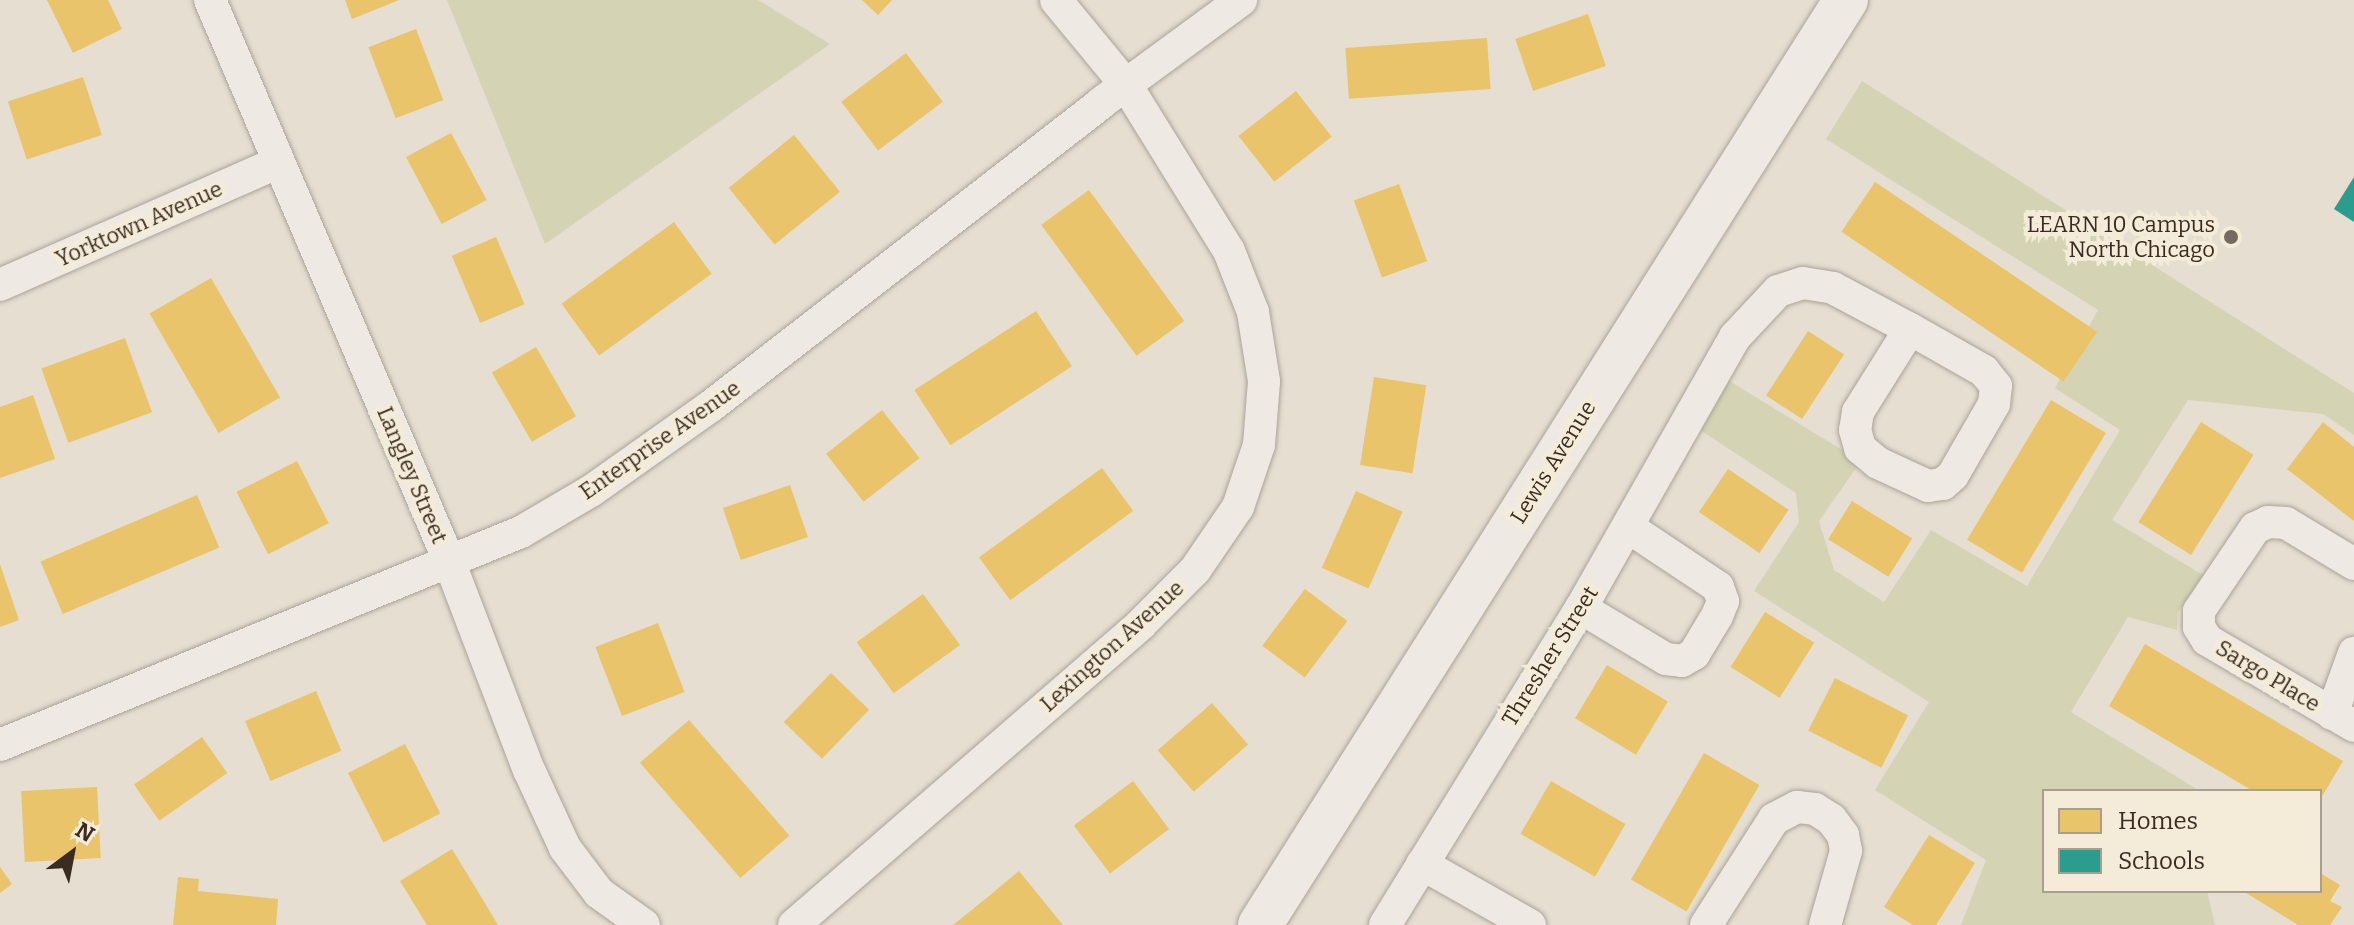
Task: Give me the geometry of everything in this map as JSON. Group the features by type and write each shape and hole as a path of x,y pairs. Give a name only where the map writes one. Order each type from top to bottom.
{"main road":[{"name":"Lewis Avenue","path":"1260,925 1846,0"}],"street":[{"name":"Langley Street","path":"210,0 449,561 529,770 565,848 599,893 644,925"},
{"name":"Lexington Avenue","path":"794,925 1141,624 1195,570 1238,507 1259,445 1264,381 1253,312 1229,251 1126,85 1056,0"},
{"name":"Enterprise Avenue","path":"0,745 521,532 591,491 711,406 1126,85 1241,0"},
{"name":"Yorktown Avenue","path":"0,285 277,163"},
{"name":"Thresher Street","path":"1385,925 1581,608 1735,337 1754,313 1778,291 1803,283 1833,288 1910,329"},
{"path":"1910,329 1984,371 1996,386 1994,404 1953,475 1943,484 1928,486 1878,463 1860,448 1855,430 1858,412 1910,329"},
{"name":"Sargo Place","path":"2354,564 2286,523 2268,522 2255,528 2199,611 2199,627 2207,640 2343,720 2354,653"},
{"path":"1581,608 1666,659 1682,661 1694,654 1717,616 1723,601 1718,587 1628,527"},
{"path":"1706,925 1774,819 1797,807 1815,809 1831,819 1843,835 1846,851 1825,925"},
{"path":"1422,864 1530,925"}],"green space":[{"path":"447,0 758,0 830,44 545,244"},
{"path":"1862,81 2354,393 2354,435 2323,414 2188,400 2112,520 2203,575 2178,612 2177,630 2128,617 2071,712 2197,789 2042,789 2042,893 2207,893 2215,925 1961,925 1986,860 1875,790 1929,702 1754,591 1799,522 1796,493 1697,428 1726,379 1844,451 1856,468 1819,521 1834,570 1884,602 1931,530 2027,586 2120,430 2055,388 2098,310 1826,139"}],"building: Homes":[{"path":"47,0 108,0 122,29 73,53"},
{"path":"345,0 399,0 352,19"},
{"path":"862,0 892,0 878,15"},
{"path":"1588,14 1606,66 1533,91 1515,39"},
{"path":"416,29 443,100 396,118 368,47"},
{"path":"1487,38 1491,89 1349,99 1345,48"},
{"path":"906,53 943,102 878,150 841,102"},
{"path":"83,77 102,135 27,159 8,101"},
{"path":"1296,91 1332,137 1274,182 1238,136"},
{"path":"451,133 487,200 442,224 406,157"},
{"path":"794,135 840,192 775,245 729,188"},
{"path":"1875,182 2097,332 2064,382 1841,232"},
{"path":"1399,184 1427,261 1382,277 1354,200"},
{"path":"1089,190 1184,321 1136,356 1041,225"},
{"path":"674,222 712,274 599,355 562,304"},
{"path":"496,237 525,304 480,323 452,256"},
{"path":"211,278 280,398 219,433 150,314"},
{"path":"1036,311 1072,366 950,445 914,390"},
{"path":"1808,331 1844,354 1802,419 1766,396"},
{"path":"125,338 152,412 68,443 41,368"},
{"path":"536,347 576,416 532,442 492,373"},
{"path":"1374,377 1426,385 1412,473 1360,465"},
{"path":"33,395 55,459 0,478 0,407"},
{"path":"2051,400 2106,433 2022,573 1967,540"},
{"path":"882,410 920,458 864,502 826,454"},
{"path":"2201,422 2254,455 2191,555 2138,522"},
{"path":"2323,422 2354,447 2354,521 2287,469"},
{"path":"297,461 329,523 268,554 236,492"},
{"path":"1102,468 1133,511 1010,600 979,557"},
{"path":"1728,469 1789,510 1759,553 1699,512"},
{"path":"790,485 808,537 741,560 723,508"},
{"path":"1356,491 1403,512 1368,588 1322,568"},
{"path":"197,495 219,547 63,614 41,561"},
{"path":"1852,501 1912,539 1888,577 1828,539"},
{"path":"0,564 19,620 0,627"},
{"path":"1305,589 1347,621 1305,678 1262,646"},
{"path":"923,594 960,645 894,693 857,642"},
{"path":"1765,612 1814,643 1780,698 1731,667"},
{"path":"658,623 685,692 622,716 595,647"},
{"path":"2145,644 2343,761 2322,797 2322,789 2250,789 2109,706"},
{"path":"1607,665 1668,702 1636,755 1575,718"},
{"path":"831,673 869,710 822,759 784,722"},
{"path":"1835,678 1908,715 1881,768 1808,731"},
{"path":"316,691 341,751 271,781 245,721"},
{"path":"1212,703 1248,745 1194,792 1158,750"},
{"path":"689,720 789,835 740,878 640,763"},
{"path":"202,737 227,773 159,821 134,785"},
{"path":"405,744 440,813 383,843 348,773"},
{"path":"1704,753 1759,785 1686,911 1631,879"},
{"path":"1133,781 1169,829 1110,873 1074,826"},
{"path":"1551,781 1625,824 1595,877 1520,834"},
{"path":"97,787 101,858 25,862 21,791"},
{"path":"1929,835 1975,863 1936,925 1913,925 1884,907"},
{"path":"452,849 498,925 427,925 400,881"},
{"path":"0,867 12,884 0,893"},
{"path":"1019,871 1063,925 953,925 989,896"},
{"path":"2322,874 2340,885 2330,901 2342,907 2330,925 2298,925 2246,893 2322,893"},
{"path":"178,877 199,879 198,891 278,899 276,925 173,925"}],"building: Schools":[{"path":"2354,177 2354,222 2334,209"}],"place":[{"name":"LEARN 10 Campus North Chicago","path":"2231,237"}]}
